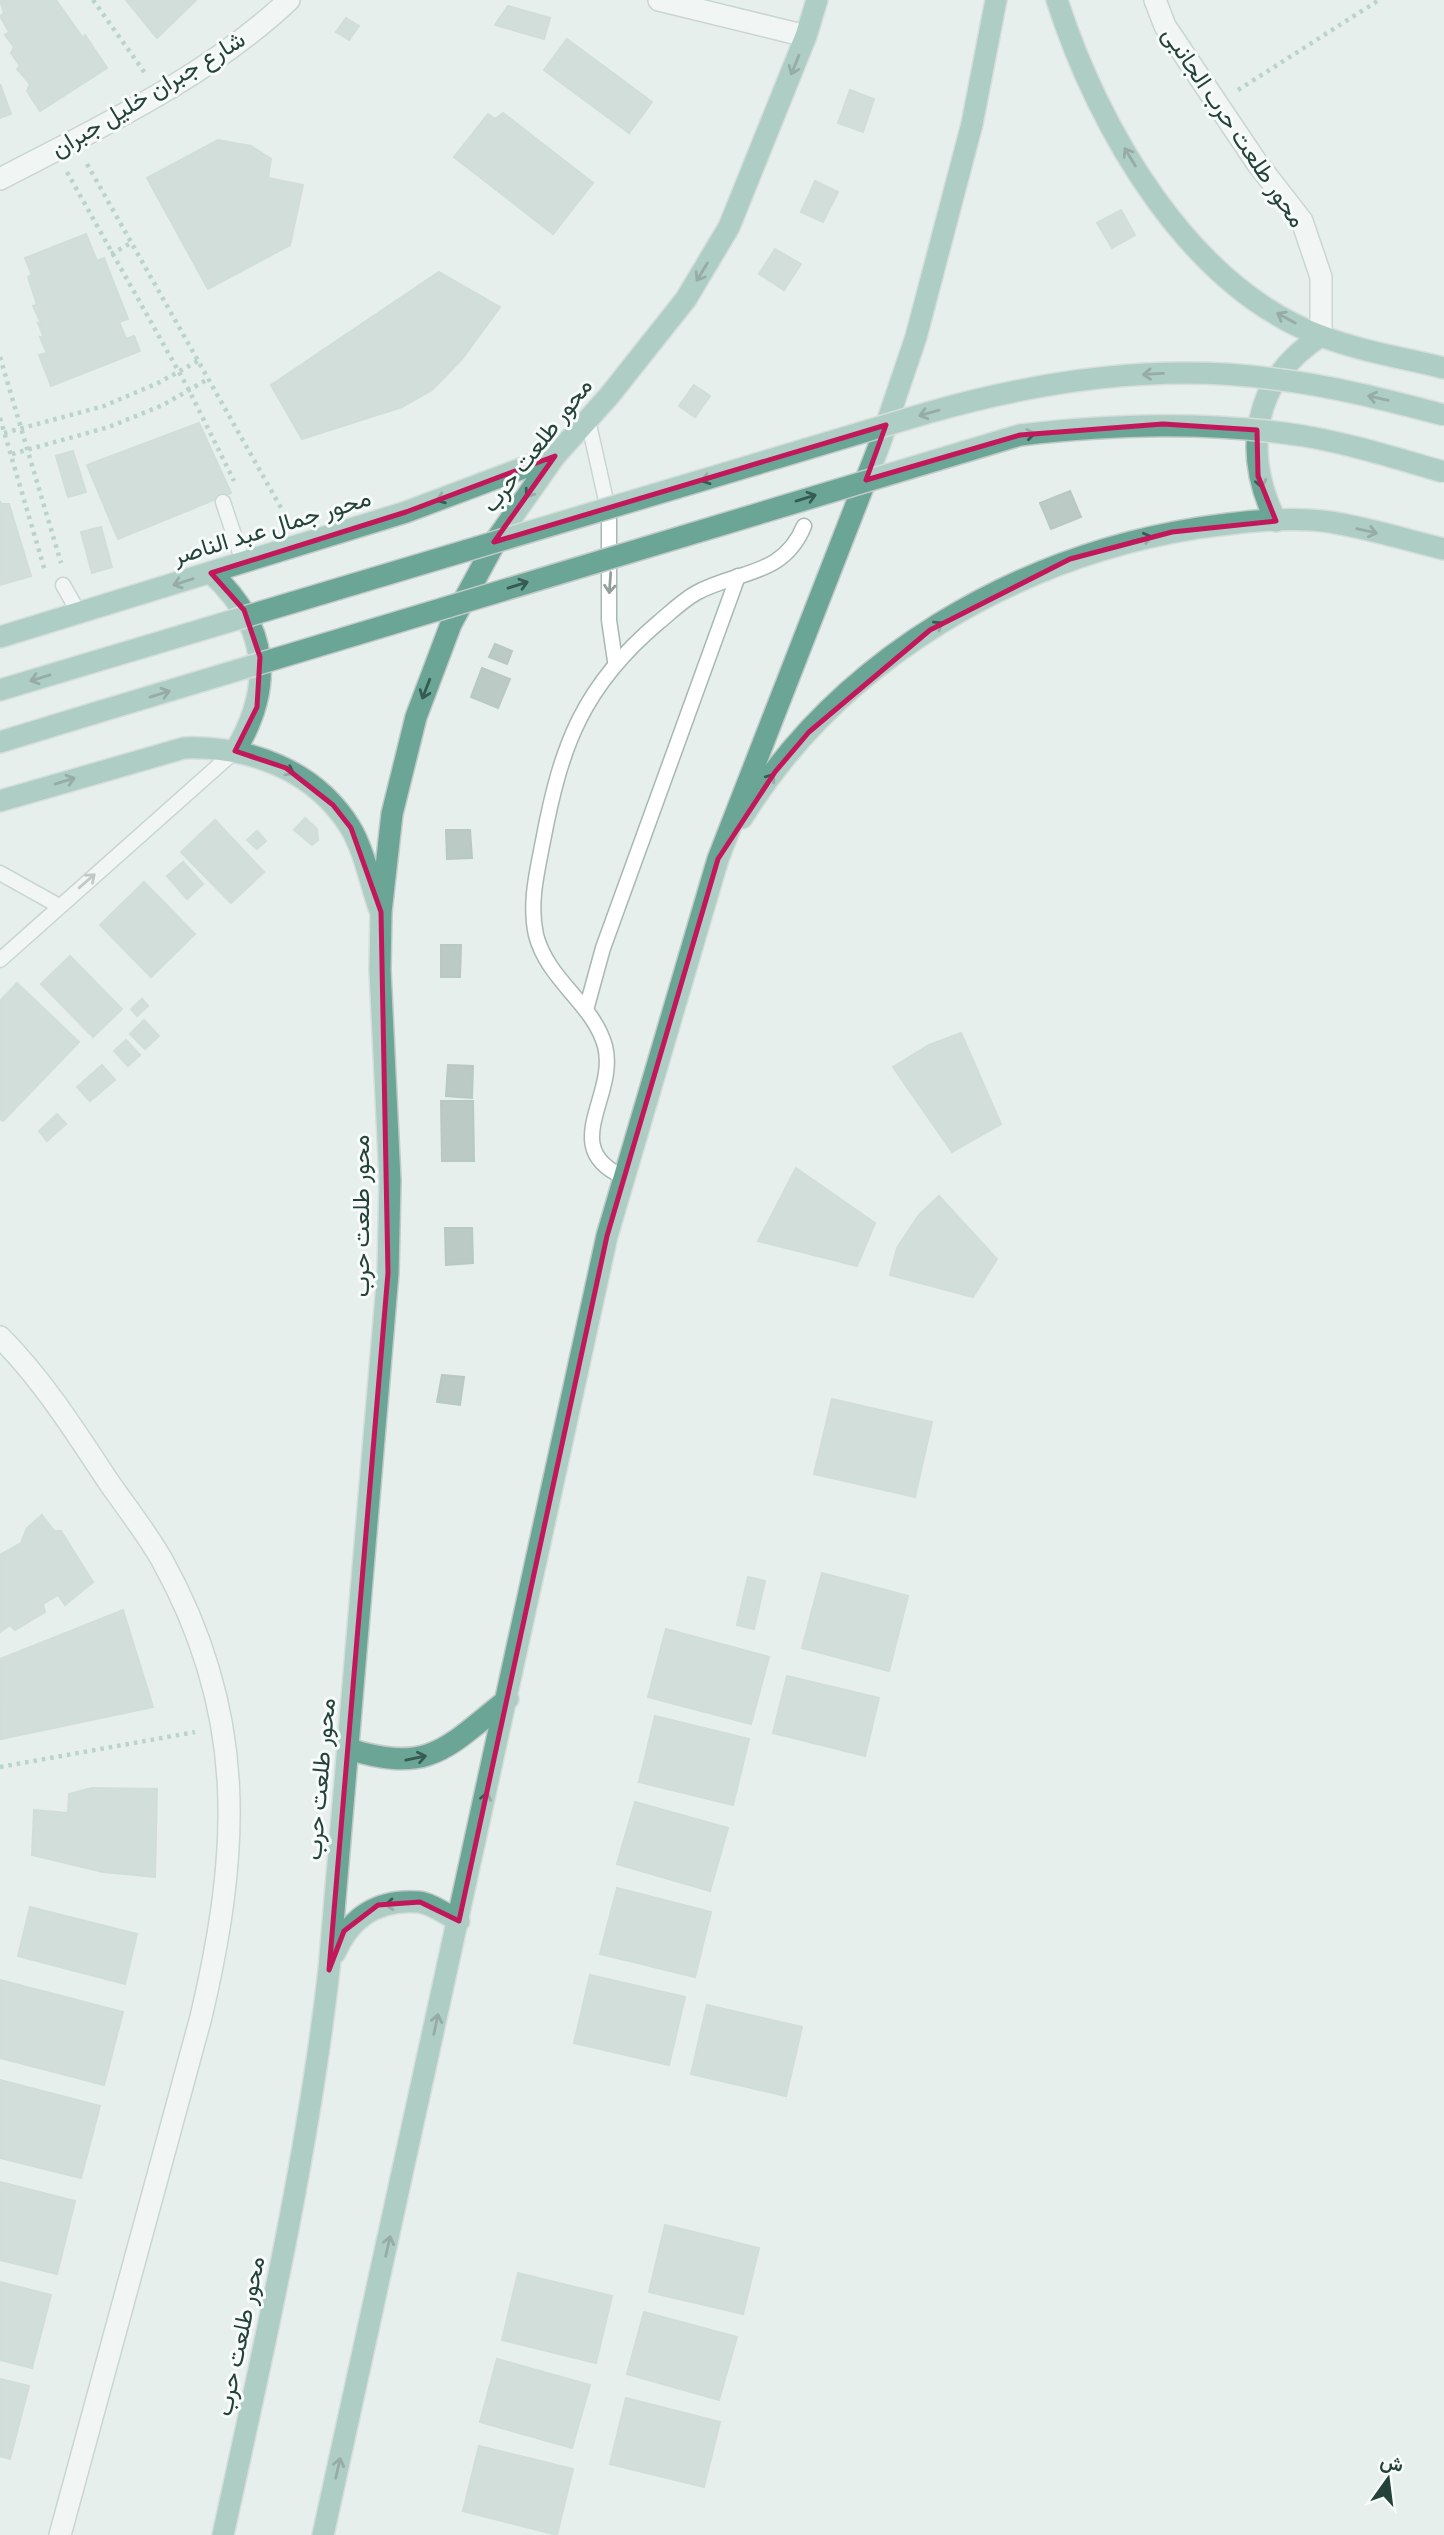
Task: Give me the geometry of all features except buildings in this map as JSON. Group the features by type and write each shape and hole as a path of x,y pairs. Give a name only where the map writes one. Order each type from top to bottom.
{"main road":[{"name":"محور طلعت حرب","path":"223,2535 293,2214 317,2078 329,1970 388,1273 390,1180 380,970 381,912 392,814 416,717 451,624 498,537 555,456 588,420 686,299 729,227 806,36 817,0"},
{"path":"323,2535 508,1699 607,1236 718,859 879,446 916,337 972,124 996,0"},
{"path":"1056,0 1084,72 1109,123 1171,219 1223,275 1254,298 1321,336 1444,368"},
{"path":"1276,521 1258,475 1258,427 1275,381 1289,362 1321,336"},
{"path":"0,690 928,413 1044,384 1129,375 1225,374 1334,388 1444,415"},
{"path":"0,742 1020,435 1091,427 1163,424 1234,427 1305,437 1444,472"},
{"name":"محور جمال عبد الناصر","path":"0,637 79,615 406,512 555,456"},
{"path":"718,859 775,772 809,732 887,661 952,616 1021,579 1120,544 1224,524 1329,522 1444,549"},
{"path":"211,573 229,590 244,610 260,657 261,682 257,707 235,751"},
{"path":"0,801 159,753 209,747 235,751 286,768 311,785 333,805 351,828 381,912"},
{"path":"349,1749 373,1756 404,1760 439,1752 508,1699"},
{"path":"329,1970 345,1931 378,1905 420,1902 459,1921"}],"street":[{"name":"شارع جبران خليل جبران","path":"0,179 159,93 252,32 289,0"},
{"path":"659,0 806,36"},
{"name":"محور طلعت حرب الجانبى","path":"1155,0 1165,26 1216,103 1302,221 1321,277 1321,336"},
{"path":"0,1337 68,1420 162,1560 200,1644 225,1727 230,1858 219,1941 198,2030 60,2535"}],"lane":[{"path":"588,420 609,514 609,620 615,662"},
{"path":"223,502 243,562"},
{"path":"624,1177 603,1165 592,1146 591,1133 603,1090 607,1060 604,1045 586,1010 553,973 543,955 533,914 533,893 548,815 564,758 584,708 615,662 676,607 696,594 779,561 798,539 804,526"},
{"path":"586,1010 603,948 738,576"},
{"path":"62,578 79,615"},
{"path":"0,960 235,751"},
{"path":"0,873 59,906"}],"path":[{"path":"93,0 159,93"},
{"path":"1216,103 1379,0"},
{"path":"65,146 131,243 302,544"},
{"path":"65,146 111,254 179,371 235,484"},
{"path":"111,254 131,243"},
{"path":"0,357 62,578"},
{"path":"4,433 104,406 198,360"},
{"path":"12,454 109,427 208,379"},
{"path":"0,418 45,574 48,576"},
{"path":"0,1767 225,1727"}],"highlighted area":[{"path":"1163,424 1257,430 1258,476 1276,521 1172,532 1070,559 930,630 809,732 775,772 718,859 607,1236 459,1921 420,1902 378,1905 344,1931 329,1970 388,1273 381,912 351,828 333,805 286,768 235,751 257,707 260,657 244,610 211,573 406,512 555,456 494,542 886,425 866,480 1020,435"}]}
